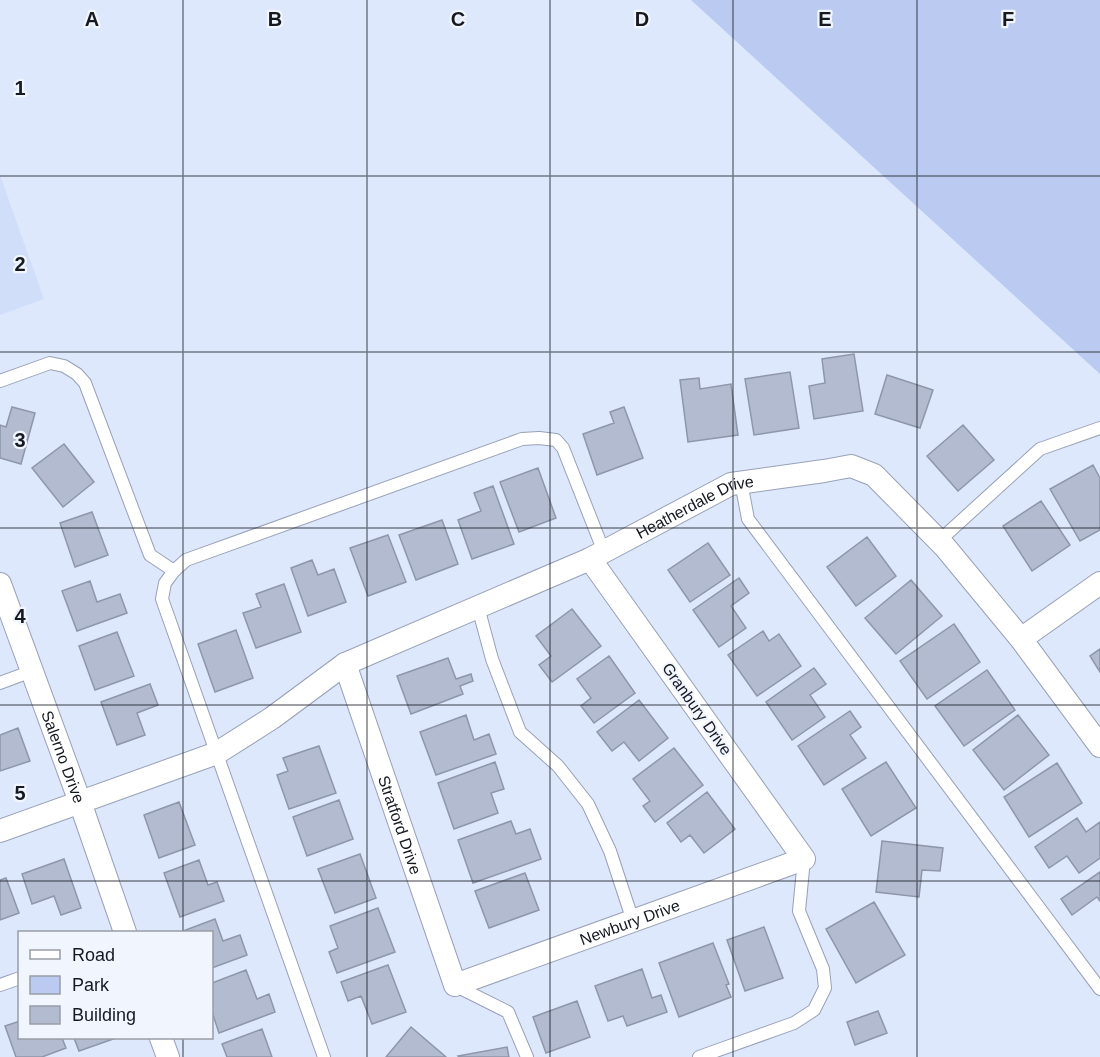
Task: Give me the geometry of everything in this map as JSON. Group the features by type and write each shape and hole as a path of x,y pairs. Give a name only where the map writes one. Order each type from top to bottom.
{"street":[{"name":"Heatherdale Drive","path":"0,831 217,753 272,718 345,664 597,555 731,484 851,466 874,475 939,541 1021,639 1100,746"},
{"name":"Granbury Drive","path":"597,555 804,859"},
{"path":"1021,639 1100,583"},
{"name":"Salerno Drive","path":"0,584 124,931"},
{"name":"Stratford Drive","path":"345,664 455,985"},
{"name":"Newbury Drive","path":"455,985 804,859"},
{"path":"161,1039 168,1057"}],"lane":[{"path":"0,381 50,363 64,366 77,374 85,383 150,555 174,571"},
{"path":"939,541 1040,449 1100,428"},
{"path":"324,1057 162,599 165,583 186,560 530,438 556,440 563,448 597,555"},
{"path":"741,482 748,519 1100,989"},
{"path":"478,607 492,659 520,732 558,766 588,804 610,851 633,921"},
{"path":"0,683 32,671"},
{"path":"699,1057 794,1023 814,1010 825,988 823,969 799,911 804,859"},
{"path":"0,985 18,979"},
{"path":"455,985 508,1012 527,1057"}],"shaded area":[{"path":"0,175 44,299 0,315"}],"green space":[{"path":"691,0 1100,0 1100,374"}],"building":[{"path":"854,354 863,411 814,419 809,386 825,383 822,359"},
{"path":"790,372 799,428 754,435 745,379"},
{"path":"887,375 933,390 920,428 875,414"},
{"path":"699,378 700,389 731,384 738,435 688,442 680,380"},
{"path":"12,407 35,413 21,464 0,458 0,425 6,427"},
{"path":"624,407 643,458 597,475 583,434 614,423 610,412"},
{"path":"963,425 994,460 958,491 927,456"},
{"path":"64,444 94,482 63,507 32,468"},
{"path":"1093,465 1100,478 1100,530 1080,541 1050,489"},
{"path":"538,468 556,518 519,532 500,482"},
{"path":"493,486 514,544 472,559 458,520 481,511 474,493"},
{"path":"1041,501 1070,545 1032,571 1003,526"},
{"path":"92,512 108,555 75,567 60,523"},
{"path":"442,520 458,564 416,580 399,535"},
{"path":"388,535 406,582 368,596 350,548"},
{"path":"867,537 896,576 856,606 827,567"},
{"path":"708,543 730,575 690,602 668,570"},
{"path":"312,560 318,575 334,569 346,602 308,616 291,568"},
{"path":"739,578 749,593 731,606 746,628 719,647 693,610"},
{"path":"911,580 942,616 896,654 865,618"},
{"path":"90,581 97,602 120,594 127,613 77,631 62,591"},
{"path":"284,584 301,632 256,648 243,613 261,607 256,594"},
{"path":"572,609 601,646 552,682 539,665 551,656 536,636"},
{"path":"954,624 980,662 927,699 900,661"},
{"path":"236,630 253,678 215,692 198,644"},
{"path":"763,631 769,641 779,634 801,666 757,696 728,655"},
{"path":"117,632 134,676 95,690 79,646"},
{"path":"1100,649 1100,672 1090,656"},
{"path":"609,656 635,693 594,723 581,706 591,698 577,679"},
{"path":"448,658 456,679 471,674 473,681 460,686 463,694 411,714 397,676"},
{"path":"814,668 826,684 810,695 825,717 792,740 766,702"},
{"path":"987,670 1015,710 964,746 935,706"},
{"path":"150,684 158,705 137,713 145,735 117,745 101,702"},
{"path":"639,700 668,738 639,761 624,742 612,751 597,732"},
{"path":"850,711 861,727 850,735 866,758 824,785 798,746"},
{"path":"466,715 474,740 489,734 496,754 436,775 420,732"},
{"path":"1018,715 1049,755 1004,790 973,750"},
{"path":"18,728 30,761 0,771 0,735"},
{"path":"319,746 336,793 289,809 277,775 288,771 283,758"},
{"path":"674,748 703,785 655,822 643,806 650,801 633,779"},
{"path":"495,762 504,789 491,793 498,813 454,829 438,783"},
{"path":"886,762 916,808 871,836 842,789"},
{"path":"1057,763 1082,803 1029,837 1004,797"},
{"path":"707,792 735,829 704,853 690,835 681,842 667,823"},
{"path":"339,800 353,839 307,856 293,817"},
{"path":"179,802 195,845 159,858 144,815"},
{"path":"1077,818 1086,832 1100,822 1100,858 1079,873 1067,856 1049,868 1035,847"},
{"path":"511,821 516,834 530,829 541,859 473,883 458,840"},
{"path":"882,841 943,848 940,871 922,870 919,897 876,892"},
{"path":"360,854 376,898 335,913 318,869"},
{"path":"64,859 81,908 61,915 54,896 32,904 22,874"},
{"path":"199,860 208,885 217,882 224,901 180,917 164,873"},
{"path":"1100,872 1100,901 1097,897 1072,915 1061,899"},
{"path":"525,873 539,910 489,928 475,891"},
{"path":"6,878 19,913 0,920 0,880"},
{"path":"874,902 905,955 856,983 826,929"},
{"path":"378,908 395,952 337,973 329,952 338,948 330,926"},
{"path":"215,919 223,941 240,935 247,955 213,968 213,931 183,931"},
{"path":"764,927 783,978 745,991 727,940"},
{"path":"713,943 729,984 726,985 731,997 679,1017 659,963"},
{"path":"388,965 406,1012 372,1024 361,996 348,1001 341,982"},
{"path":"642,969 652,998 661,995 667,1012 627,1026 623,1016 608,1021 595,986"},
{"path":"246,970 257,999 269,994 275,1012 219,1033 213,1015 213,983"},
{"path":"577,1001 590,1037 546,1053 533,1017"},
{"path":"878,1011 887,1033 855,1045 847,1022"},
{"path":"18,1022 18,1039 62,1039 66,1048 42,1057 16,1057 5,1026"},
{"path":"411,1027 446,1057 386,1057"},
{"path":"262,1029 272,1057 227,1057 222,1044"},
{"path":"74,1039 113,1039 79,1051"},
{"path":"507,1047 509,1057 458,1056"}]}
